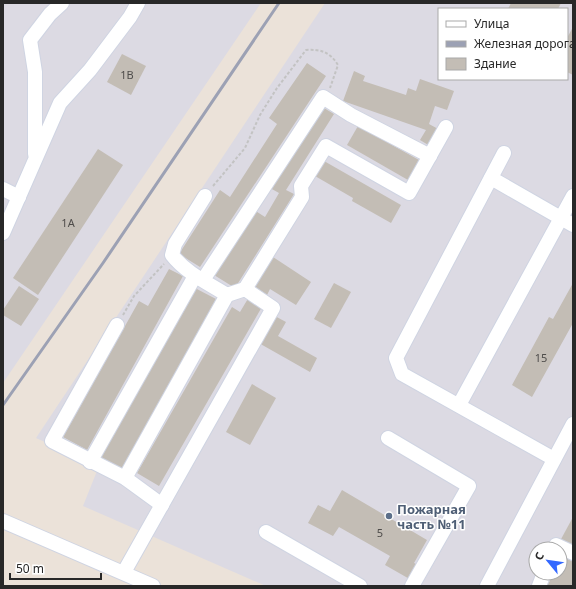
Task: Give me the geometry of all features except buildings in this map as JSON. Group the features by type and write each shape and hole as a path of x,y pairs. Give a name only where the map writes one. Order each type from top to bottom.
{"street":[{"path":"35,159 35,72 30,40 50,14 62,3"},
{"path":"3,233 60,103 90,70 130,18 138,3"},
{"path":"90,462 199,278 323,97 351,115 430,156"},
{"path":"125,478 227,295 245,289 302,197 301,186 326,146 409,193 446,127"},
{"path":"504,153 396,358 402,374 554,459"},
{"path":"491,178 567,221"},
{"path":"3,189 19,197"},
{"path":"205,196 176,244 172,256 177,262 199,278 227,295"},
{"path":"459,405 567,221 573,196"},
{"path":"124,572 273,308 245,289"},
{"path":"118,325 52,441 90,462 125,478 162,505"},
{"path":"487,586 573,424"},
{"path":"388,438 470,486 412,586"},
{"path":"5,525 124,572 153,586"},
{"path":"266,532 360,586"}],"path":[{"path":"205,196 245,148 260,115 277,88 306,50 316,49 332,56 338,65 331,86 323,97"},
{"path":"118,325 134,296 172,256"}],"shaded area":[{"path":"3,3 261,3 3,383"},
{"path":"325,3 573,3 573,586 266,586 83,506 99,466 36,438"}],"railway":[{"path":"3,405 103,263 279,3"}],"place":[{"name":"Пожарная часть №11","path":"389,516"}]}
